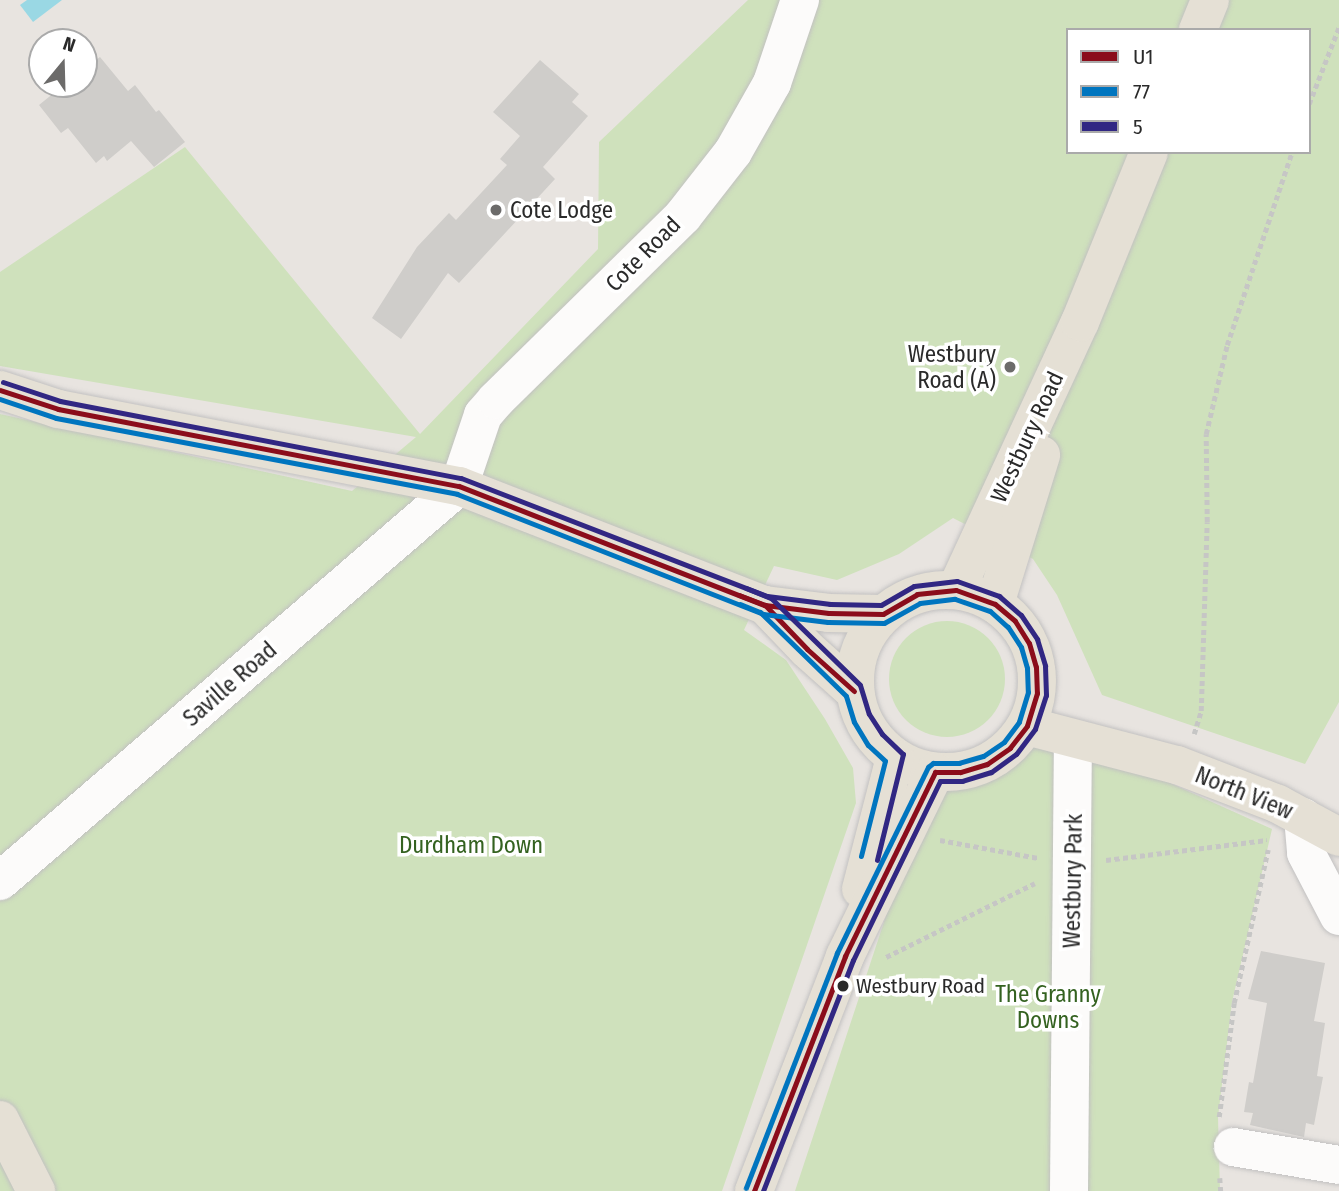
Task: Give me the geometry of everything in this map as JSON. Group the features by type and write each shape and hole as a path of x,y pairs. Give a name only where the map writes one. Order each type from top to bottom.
{"main road":[{"path":"1199,28 1210,0"},
{"name":"Westbury Road","path":"956,590 1080,322 1148,154"},
{"name":"Westbury Road","path":"995,604 1080,322"},
{"path":"0,390 58,409 459,486 765,605 829,613 883,614"},
{"path":"956,590 995,604 1014,621 1029,643 1037,667 1032,709 1010,748 987,764 960,772 934,772 895,758 875,740 861,717 854,691 859,649 869,630 883,614 917,594 956,590"},
{"path":"765,605 807,649 854,691"},
{"name":"North View","path":"1032,709 1291,810 1339,837"},
{"name":"North View","path":"1032,709 1073,738 1161,760"},
{"path":"845,956 895,758"},
{"path":"754,1191 845,956 934,772"},
{"path":"0,1119 36,1191"}],"street":[{"name":"Cote Road","path":"459,486 483,415 682,216 733,152 772,83 800,0"},
{"name":"Saville Road","path":"0,881 459,486"},
{"name":"Westbury Park","path":"1069,1191 1073,738"},
{"path":"1291,810 1306,853 1339,916"},
{"path":"1224,1144 1339,1165"}],"path":[{"path":"1311,99 1339,27"},
{"path":"1161,760 1195,732 1200,711 1207,522 1206,434 1227,345 1291,154"},
{"path":"1221,1191 1234,1003 1291,810"},
{"path":"905,834 1073,864"}],"green space":[{"name":"Durdham Down","path":"748,0 1339,0 1339,702 1305,764 1102,695 1057,595 1033,559 953,518 899,554 837,580 774,566 744,630 786,660 825,719 853,768 856,803 722,1191 0,1191 0,414 352,491 416,437 0,366 0,272 185,147 420,434 598,249 599,142"},
{"path":"947,621 969,626 988,638 1000,657 1005,679 1000,701 988,720 969,732 947,737 925,732 906,720 894,701 889,679 894,657 906,638 925,626"},
{"name":"The Granny Downs","path":"1059,733 1272,829 1232,1002 1218,1117 1220,1191 795,1191 925,798"}],"water":[{"path":"27,0 62,0 33,22 20,5"}],"building":[{"path":"100,57 128,91 135,85 185,142 154,167 131,141 107,161 104,156 96,163 68,128 61,133 39,105 48,98 98,98"},
{"path":"540,60 579,94 572,102 588,116 543,167 555,179 459,283 448,273 401,339 372,318 417,247 449,213 456,220 507,165 500,159 520,136 493,112"},
{"path":"1261,951 1325,963 1314,1021 1325,1023 1317,1076 1323,1077 1314,1125 1306,1123 1304,1137 1250,1125 1253,1113 1244,1112 1249,1082 1253,1083 1267,1003 1248,999"}],"transit line":[{"name":"5","path":"3,382 60,401 461,478 767,596 830,604 881,605 914,586 957,581 999,596 1021,615 1037,639 1045,666 1046,695 1035,729 1016,754 991,772 962,781 940,781 853,960 763,1191"},
{"name":"U1","path":"0,390 58,409 459,486 765,605 807,649 854,691"},
{"name":"77","path":"0,399 56,418 457,494 763,614 828,622 884,623 920,603 955,599 990,611 1008,627 1021,647 1027,668 1028,692 1019,722 1004,742 983,756 959,763 933,763 928,767 837,953 746,1188"},
{"name":"5","path":"746,588 771,598 860,685 869,714 882,734 903,754 877,860"},
{"name":"U1","path":"883,614 917,594 956,590 995,604 1015,621 1029,643 1036,667 1037,693 1027,726 1010,748 987,764 960,772 935,772"},
{"name":"U1","path":"739,595 765,605 829,613 883,614"},
{"name":"77","path":"740,604 760,612 846,696 854,722 868,745 885,761 861,856"},
{"name":"U1","path":"754,1191 845,956 935,772"}],"place":[{"name":"Cote Lodge","path":"496,210"},
{"name":"Westbury Road (A)","path":"1010,367"},
{"name":"Westbury Road","path":"843,986"}]}
